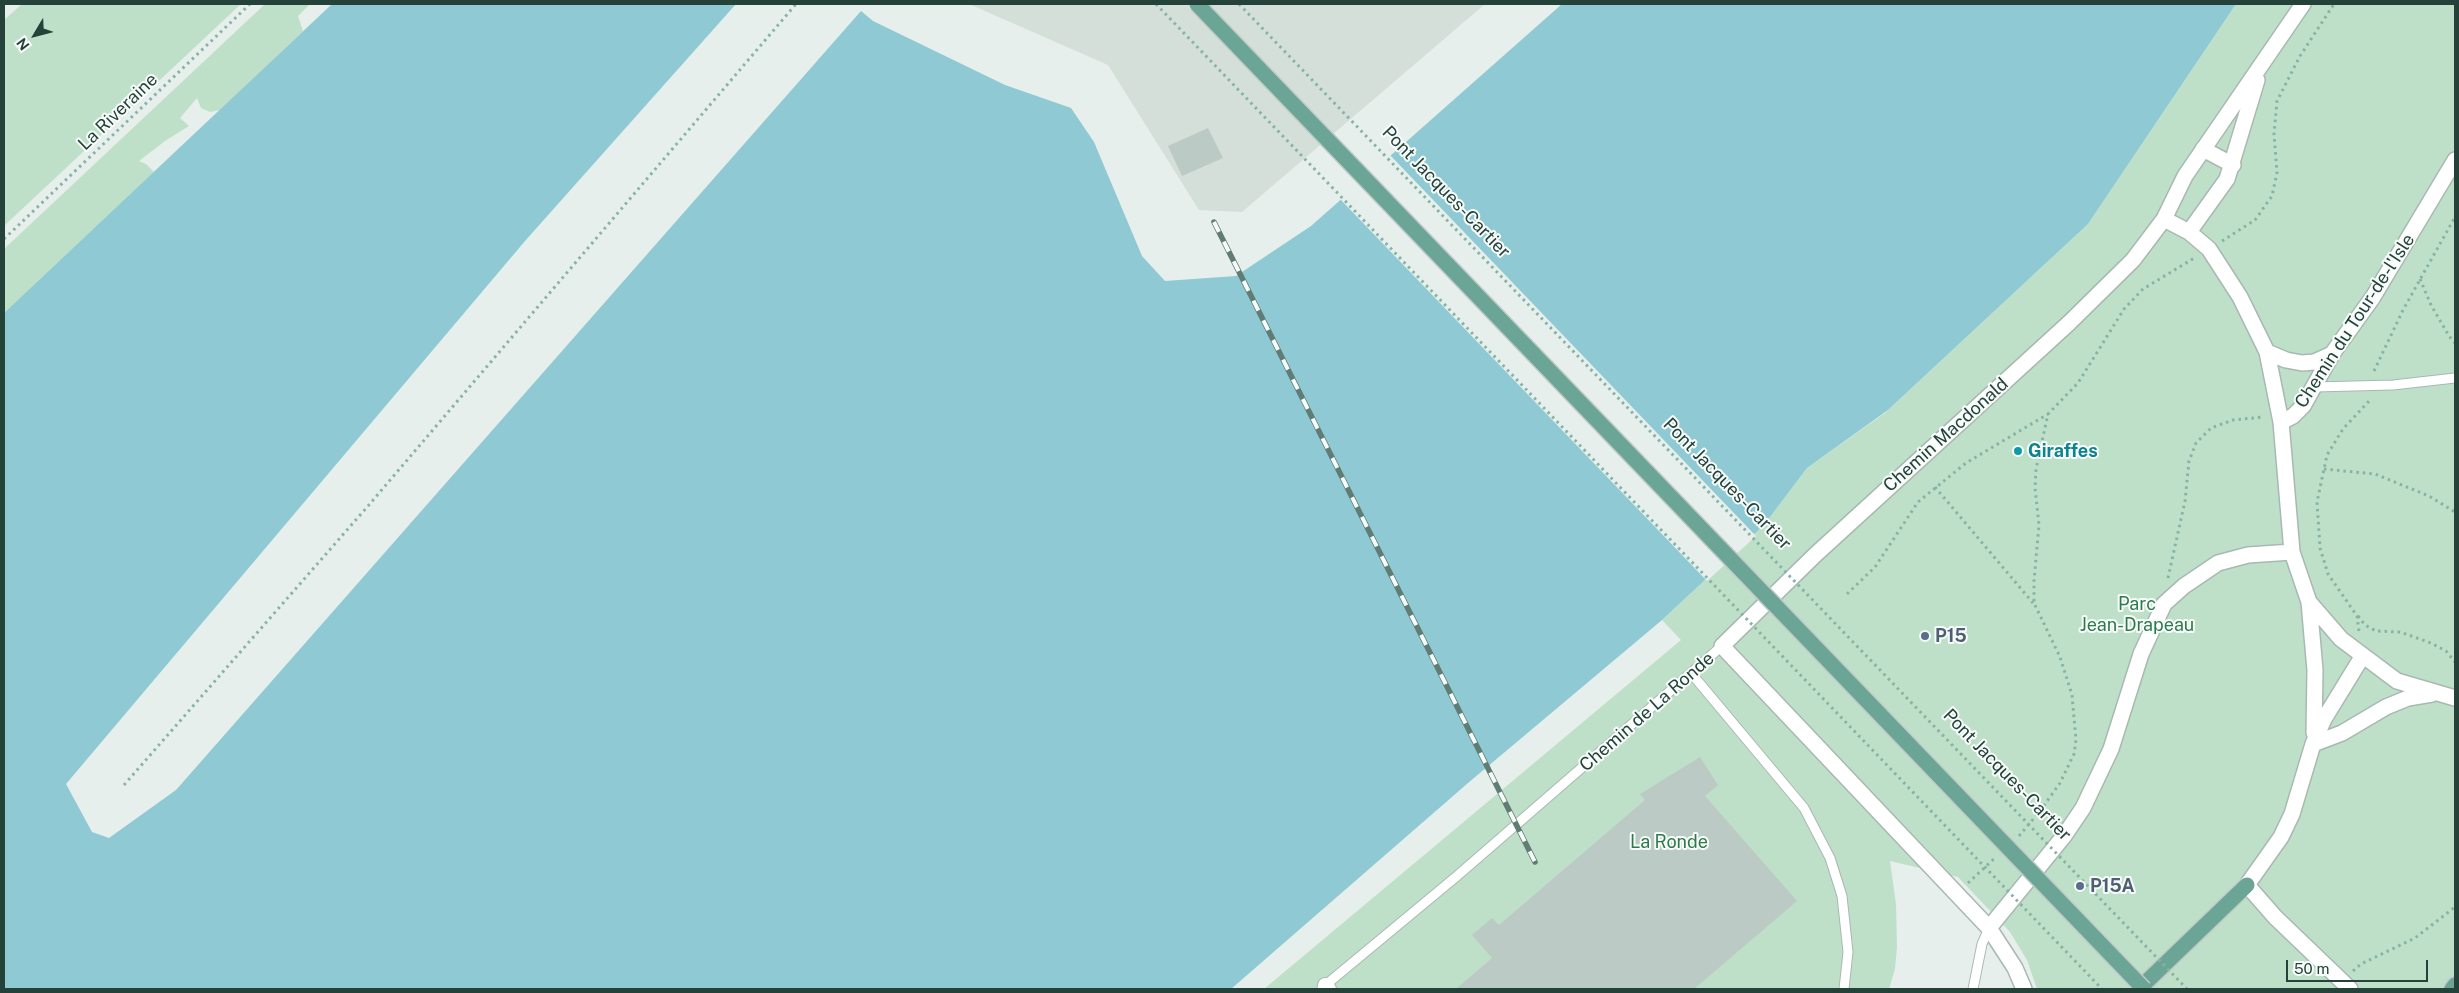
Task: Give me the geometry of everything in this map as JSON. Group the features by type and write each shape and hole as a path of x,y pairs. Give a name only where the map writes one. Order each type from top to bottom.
{"main road":[{"path":"1197,4 2144,989"},
{"path":"2139,989 2247,885"},
{"path":"2452,989 2455,985"}],"street":[{"name":"Chemin Macdonald","path":"1722,646 1815,554 2069,323 2134,260 2164,219 2185,176 2303,4"},
{"name":"Chemin Macdonald","path":"2189,232 2227,180 2261,67"},
{"path":"2203,149 2233,165"},
{"name":"Chemin du Tour-de-l'Isle","path":"2455,160 2373,297 2332,354 2315,388 2303,406 2293,416 2281,422 2292,552 2309,602 2341,639 2362,657 2397,681 2455,698"},
{"path":"2164,219 2189,232 2209,249 2240,297 2267,352 2281,422"},
{"path":"2267,352 2286,360 2302,363 2314,362 2332,354"},
{"path":"1990,928 2064,836 2083,808 2111,749 2141,654 2164,604 2184,586 2218,563 2248,555 2292,552"},
{"path":"2309,602 2315,678 2313,744"},
{"name":"Chemin de La Ronde","path":"1722,646 1990,928 2015,968 2024,989"},
{"path":"2350,989 2275,917 2247,885 2281,837 2292,814 2313,744 2324,719 2362,657"},
{"path":"2313,744 2342,733 2386,707 2408,698 2436,693"}],"lane":[{"path":"2315,388 2455,378"},
{"name":"Chemin de La Ronde","path":"1325,988 1722,646"},
{"path":"1691,673 1804,808 1830,858 1842,896 1848,952 1844,989"},
{"path":"1973,989 1982,944 1990,928"}],"path":[{"name":"La Riveraine","path":"4,239 250,4"},
{"path":"124,785 374,498 796,4"},
{"path":"1156,4 2102,989"},
{"name":"Pont Jacques-Cartier","path":"1239,4 2187,989"},
{"path":"1847,594 1875,568 1918,502 1966,463 2048,414 2078,384 2124,309 2142,289 2255,220 2272,196 2277,173 2274,134 2277,101 2295,65 2334,4"},
{"path":"2367,385 2420,279 2455,217"},
{"path":"2420,279 2432,305 2449,336 2455,343"},
{"path":"2378,385 2372,398 2343,429 2327,455 2317,502 2320,548 2328,574 2365,626 2376,631 2400,632 2432,643 2446,651 2455,662"},
{"path":"2034,603 2039,525 2035,488 2036,469 2048,414"},
{"path":"2164,604 2185,501 2189,461 2196,443 2211,428 2233,420 2262,416 2281,422"},
{"path":"2324,468 2375,474 2430,496 2455,512"},
{"path":"1935,487 2034,603 2060,657 2072,695 2076,740 2074,754 2060,783 2040,812 2016,839"},
{"path":"2357,616 2362,657"},
{"path":"1965,885 2002,851"},
{"path":"2351,973 2361,964 2415,938 2455,908"}],"shaded area":[{"path":"969,4 1485,4 1242,212 1199,210 1108,65"}],"green space":[{"path":"22,4 241,4 4,226 4,20"},
{"path":"265,4 310,4 298,16 303,31 220,110 210,112 201,108 197,98 180,118 189,126 139,161 146,164 154,172 4,313 4,249"},
{"name":"Parc Jean-Drapeau","path":"2236,4 2455,4 2455,989 2037,989 2027,960 2010,932 1958,877 1890,861 1896,904 1897,947 1895,969 1889,989 1264,989 1681,640 1662,620 1764,525 1807,468 1885,413 2088,224"}],"water":[{"path":"332,4 736,4 525,241 66,784 92,832 109,838 176,790 861,11 873,21 1005,85 1071,108 1094,142 1142,256 1165,281 1236,276 1311,226 1562,4 2236,4 2088,224 1888,410 1807,468 1764,525 1662,620 1468,783 1231,989 4,989 4,313"}],"pier":[{"path":"1389,154 1756,536 1707,581 1339,198"}],"building":[{"path":"1208,128 1223,158 1182,176 1168,146"},
{"path":"1700,757 1718,785 1705,796 1797,901 1694,989 1456,989 1492,958 1472,935 1492,918 1499,925 1645,800 1640,794"}],"railway":[{"path":"1214,222 1535,862"}],"place":[{"name":"Giraffes","path":"2018,451"},
{"name":"P15","path":"1925,636"},
{"name":"P15A","path":"2080,886"}],"park label":[{"name":"La Ronde","path":"1669,842"}]}
